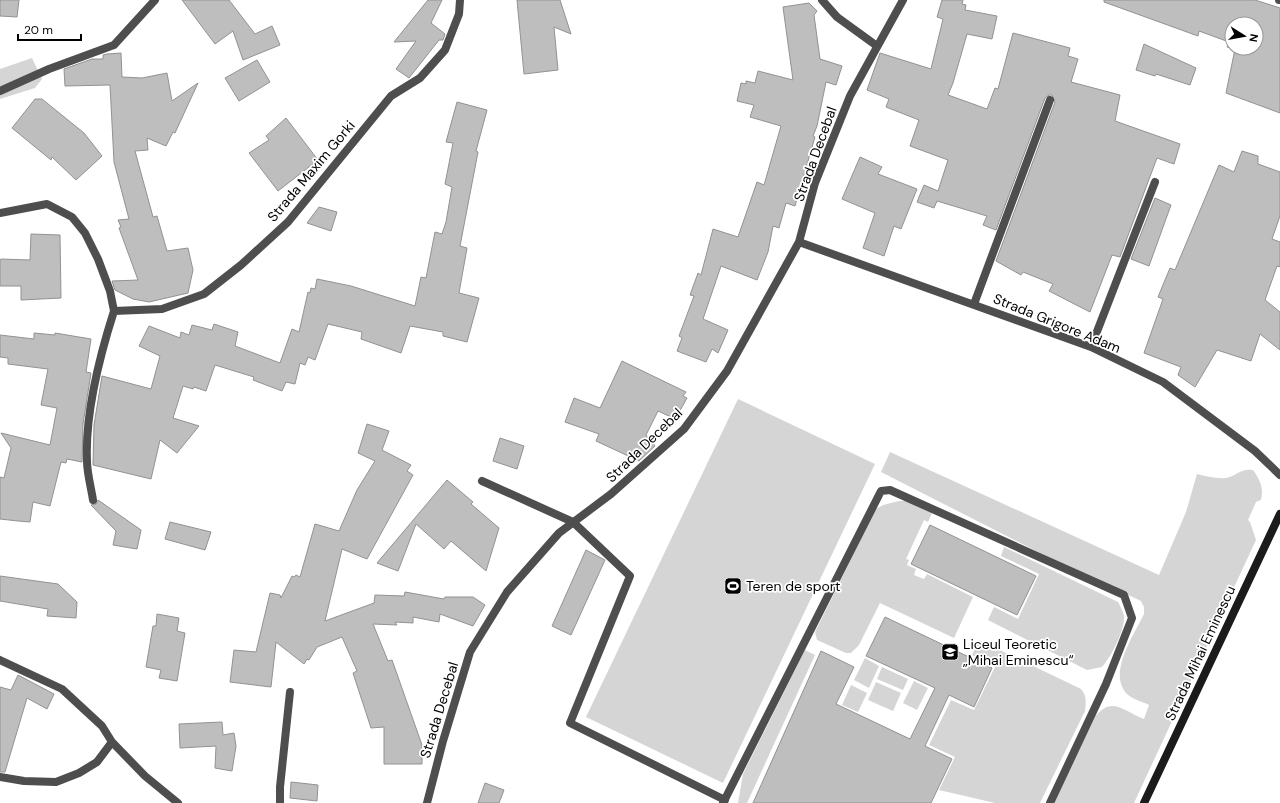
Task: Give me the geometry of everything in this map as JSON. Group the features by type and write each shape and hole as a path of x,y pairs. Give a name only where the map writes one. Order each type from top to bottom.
{"main road":[{"name":"Strada Mihai Eminescu","path":"1144,803 1280,514"}],"street":[{"path":"0,92 49,69 114,45 155,0"},
{"name":"Strada Maxim Gorki","path":"114,311 162,308 204,294 241,265 288,222 391,96 420,78 445,50 459,14 460,0"},
{"path":"822,0 837,17 877,46"},
{"name":"Strada Decebal","path":"427,803 442,742 470,652 507,592 559,533 611,494 684,428 727,371 799,242 815,183 850,96 903,0"},
{"path":"974,304 1050,100"},
{"path":"1091,347 1155,182"},
{"path":"0,213 46,204 72,217 85,233 98,259 110,291 114,311 102,350 88,431 87,461 93,500"},
{"name":"Strada Grigore Adam","path":"799,242 1091,347 1163,382 1255,451 1280,475"},
{"path":"482,481 573,522 630,576 570,723 724,802 881,491 890,490 1124,595 1132,618 1106,684 1050,803"},
{"path":"0,660 62,689 102,726 112,742 144,776 178,803"},
{"path":"280,803 280,787 290,692"},
{"path":"0,777 24,781 56,782 79,773 96,762 112,742"}],"shaded area":[{"path":"32,58 42,79 35,88 0,99 0,69"},
{"name":"Teren de sport","path":"738,399 875,464 723,783 586,717"},
{"path":"890,452 1159,575 1186,512 1197,474 1215,478 1226,478 1245,470 1253,470 1262,488 1261,500 1256,502 1248,520 1256,540 1134,803 1054,803 1095,717 1101,710 1107,707 1118,707 1144,719 1149,705 1127,694 1122,686 1120,676 1124,654 1144,614 1144,607 1141,601 1038,552 881,472"},
{"path":"899,501 908,501 932,513 928,522 924,520 906,559 909,560 907,565 916,569 914,575 924,579 927,574 973,597 954,638 880,603 859,645 851,653 846,653 817,640 815,632 876,509 883,505"},
{"path":"1004,547 1118,602 1124,616 1124,622 1120,636 1102,667 1087,670 988,620 994,607 1018,619 1039,574 1001,556"},
{"path":"979,640 1081,689 1084,694 1086,702 1085,711 1040,803 995,803 939,790 955,757 929,745 951,700 974,710 995,667 972,655"},
{"path":"805,650 815,655 747,803 738,803 743,774"},
{"path":"865,658 879,666 869,688 854,680"},
{"path":"882,667 908,679 903,690 877,679"},
{"path":"914,681 928,688 917,710 903,703"},
{"path":"876,682 901,693 893,711 868,700"},
{"path":"851,685 867,693 858,712 842,705"}],"building":[{"path":"0,0 19,0 17,17 0,16"},
{"path":"182,0 229,0 255,34 272,26 280,45 243,60 233,31 215,44"},
{"path":"428,0 442,0 431,23 445,34 443,40 439,40 409,78 396,69 416,41 394,42"},
{"path":"517,0 560,0 571,34 554,27 558,70 524,74"},
{"path":"942,0 963,0 962,4 966,5 965,10 997,16 992,39 967,34 953,83 948,95 987,109 995,88 998,89 1013,33 1070,48 1068,56 1078,59 1071,82 1120,95 1115,121 1180,144 1174,164 1157,158 1120,257 1112,255 1090,312 1049,291 1053,284 1023,272 1021,275 996,261 1055,102 1052,95 1045,98 996,230 983,225 987,216 937,201 934,208 917,202 924,185 938,191 948,160 910,146 919,120 886,107 889,99 867,90 880,53 931,69 943,19 937,17"},
{"path":"1104,0 1255,0 1280,8 1280,113 1226,93 1234,56 1264,56 1264,16 1224,16 1224,40 1199,31 1198,36 1104,2"},
{"path":"809,3 817,11 814,15 820,59 842,66 836,85 826,82 817,126 813,136 815,137 795,206 786,203 779,228 773,226 768,252 757,280 721,266 703,319 728,330 718,353 712,349 706,362 677,351 682,338 679,336 694,296 690,295 698,273 701,275 713,229 738,237 757,182 764,185 781,126 750,117 754,105 737,101 741,83 746,84 746,81 755,83 758,71 793,80 783,7"},
{"path":"1144,44 1196,68 1190,85 1156,74 1155,76 1136,70"},
{"path":"121,53 122,77 142,78 167,73 172,101 198,83 175,133 173,132 166,146 147,138 148,150 135,151 153,217 157,216 167,251 188,248 193,270 188,293 149,302 133,299 115,290 112,281 138,280 119,228 121,227 118,220 129,219 114,162 110,85 65,86 64,69 92,59 103,59 103,55"},
{"path":"257,60 270,82 239,101 225,78"},
{"path":"35,99 42,99 84,133 102,156 76,180 52,157 51,160 12,128"},
{"path":"457,102 487,110 476,151 478,152 460,246 467,248 459,293 479,298 467,342 443,336 443,332 410,326 401,353 361,339 362,332 328,324 315,360 308,357 305,365 300,363 295,384 286,382 282,391 253,380 254,377 215,365 206,391 194,387 193,389 183,386 173,418 199,426 177,453 160,440 151,479 93,465 94,425 102,376 151,389 160,356 139,346 149,326 180,338 181,332 189,335 192,325 212,330 214,324 238,332 235,346 280,363 292,329 299,332 308,292 310,293 311,288 315,289 317,279 351,286 415,306 421,277 426,278 435,232 442,234 446,222 452,187 445,184 453,143 446,142"},
{"path":"286,118 318,160 278,191 249,153 269,140 266,136"},
{"path":"1242,151 1258,156 1258,164 1280,172 1280,216 1272,239 1280,242 1280,267 1277,266 1265,300 1280,312 1280,350 1260,334 1251,361 1217,350 1195,387 1178,375 1181,367 1144,353 1163,299 1158,297 1170,268 1175,270 1219,165 1234,172"},
{"path":"860,157 882,167 878,174 917,189 901,229 894,226 884,256 863,248 875,213 842,199"},
{"path":"1155,198 1171,205 1149,266 1131,259"},
{"path":"319,207 337,212 331,231 307,223"},
{"path":"31,234 60,235 61,298 21,300 21,286 0,286 0,260 30,260"},
{"path":"34,333 55,335 55,333 91,339 86,372 91,373 83,424 82,462 67,459 66,463 61,462 50,506 33,502 30,522 0,519 0,477 4,478 11,448 1,433 50,445 57,408 41,405 48,369 8,364 8,358 0,357 0,335 34,339"},
{"path":"622,361 686,392 683,396 687,398 677,416 675,414 673,418 658,411 646,435 655,446 639,461 596,441 599,434 565,422 574,398 600,408"},
{"path":"367,424 389,431 382,450 411,465 407,471 413,475 367,559 342,549 325,621 374,603 375,595 404,596 405,592 444,599 445,597 473,597 485,605 473,626 440,614 439,622 413,617 413,623 395,622 397,625 373,624 388,661 392,660 422,745 422,764 384,764 384,727 371,728 353,673 357,671 342,637 317,647 309,660 307,659 304,664 276,642 271,687 230,682 234,650 256,652 270,593 280,595 281,598 292,576 294,577 296,575 300,577 315,524 339,531 357,490 375,461 358,453"},
{"path":"500,438 524,446 517,469 493,461"},
{"path":"447,480 473,502 471,504 499,528 486,571 451,541 444,549 416,524 398,571 377,563"},
{"path":"98,500 141,530 137,549 113,545 116,531 91,505 96,504"},
{"path":"170,522 211,532 205,550 165,539"},
{"path":"930,525 1036,576 1017,615 911,564"},
{"path":"586,550 605,560 571,635 552,626"},
{"path":"0,576 58,584 77,602 76,618 47,616 48,609 0,601"},
{"path":"157,614 179,618 177,631 185,633 177,681 159,678 161,670 146,667 153,626 156,626"},
{"path":"885,617 992,668 974,707 949,695 925,746 952,759 931,803 753,803 821,651 854,667 836,704 910,739 935,688 866,656"},
{"path":"18,675 54,694 47,709 27,698 5,772 0,772 0,687 11,690"},
{"path":"222,722 223,735 234,733 236,746 232,771 215,768 216,746 180,748 179,724"},
{"path":"291,782 318,785 317,801 290,798"},
{"path":"485,783 504,790 499,803 478,803"}],"place":[{"name":"Teren de sport","path":"733,586"},
{"name":"Liceul Teoretic „Mihai Eminescu“","path":"950,652"}]}
